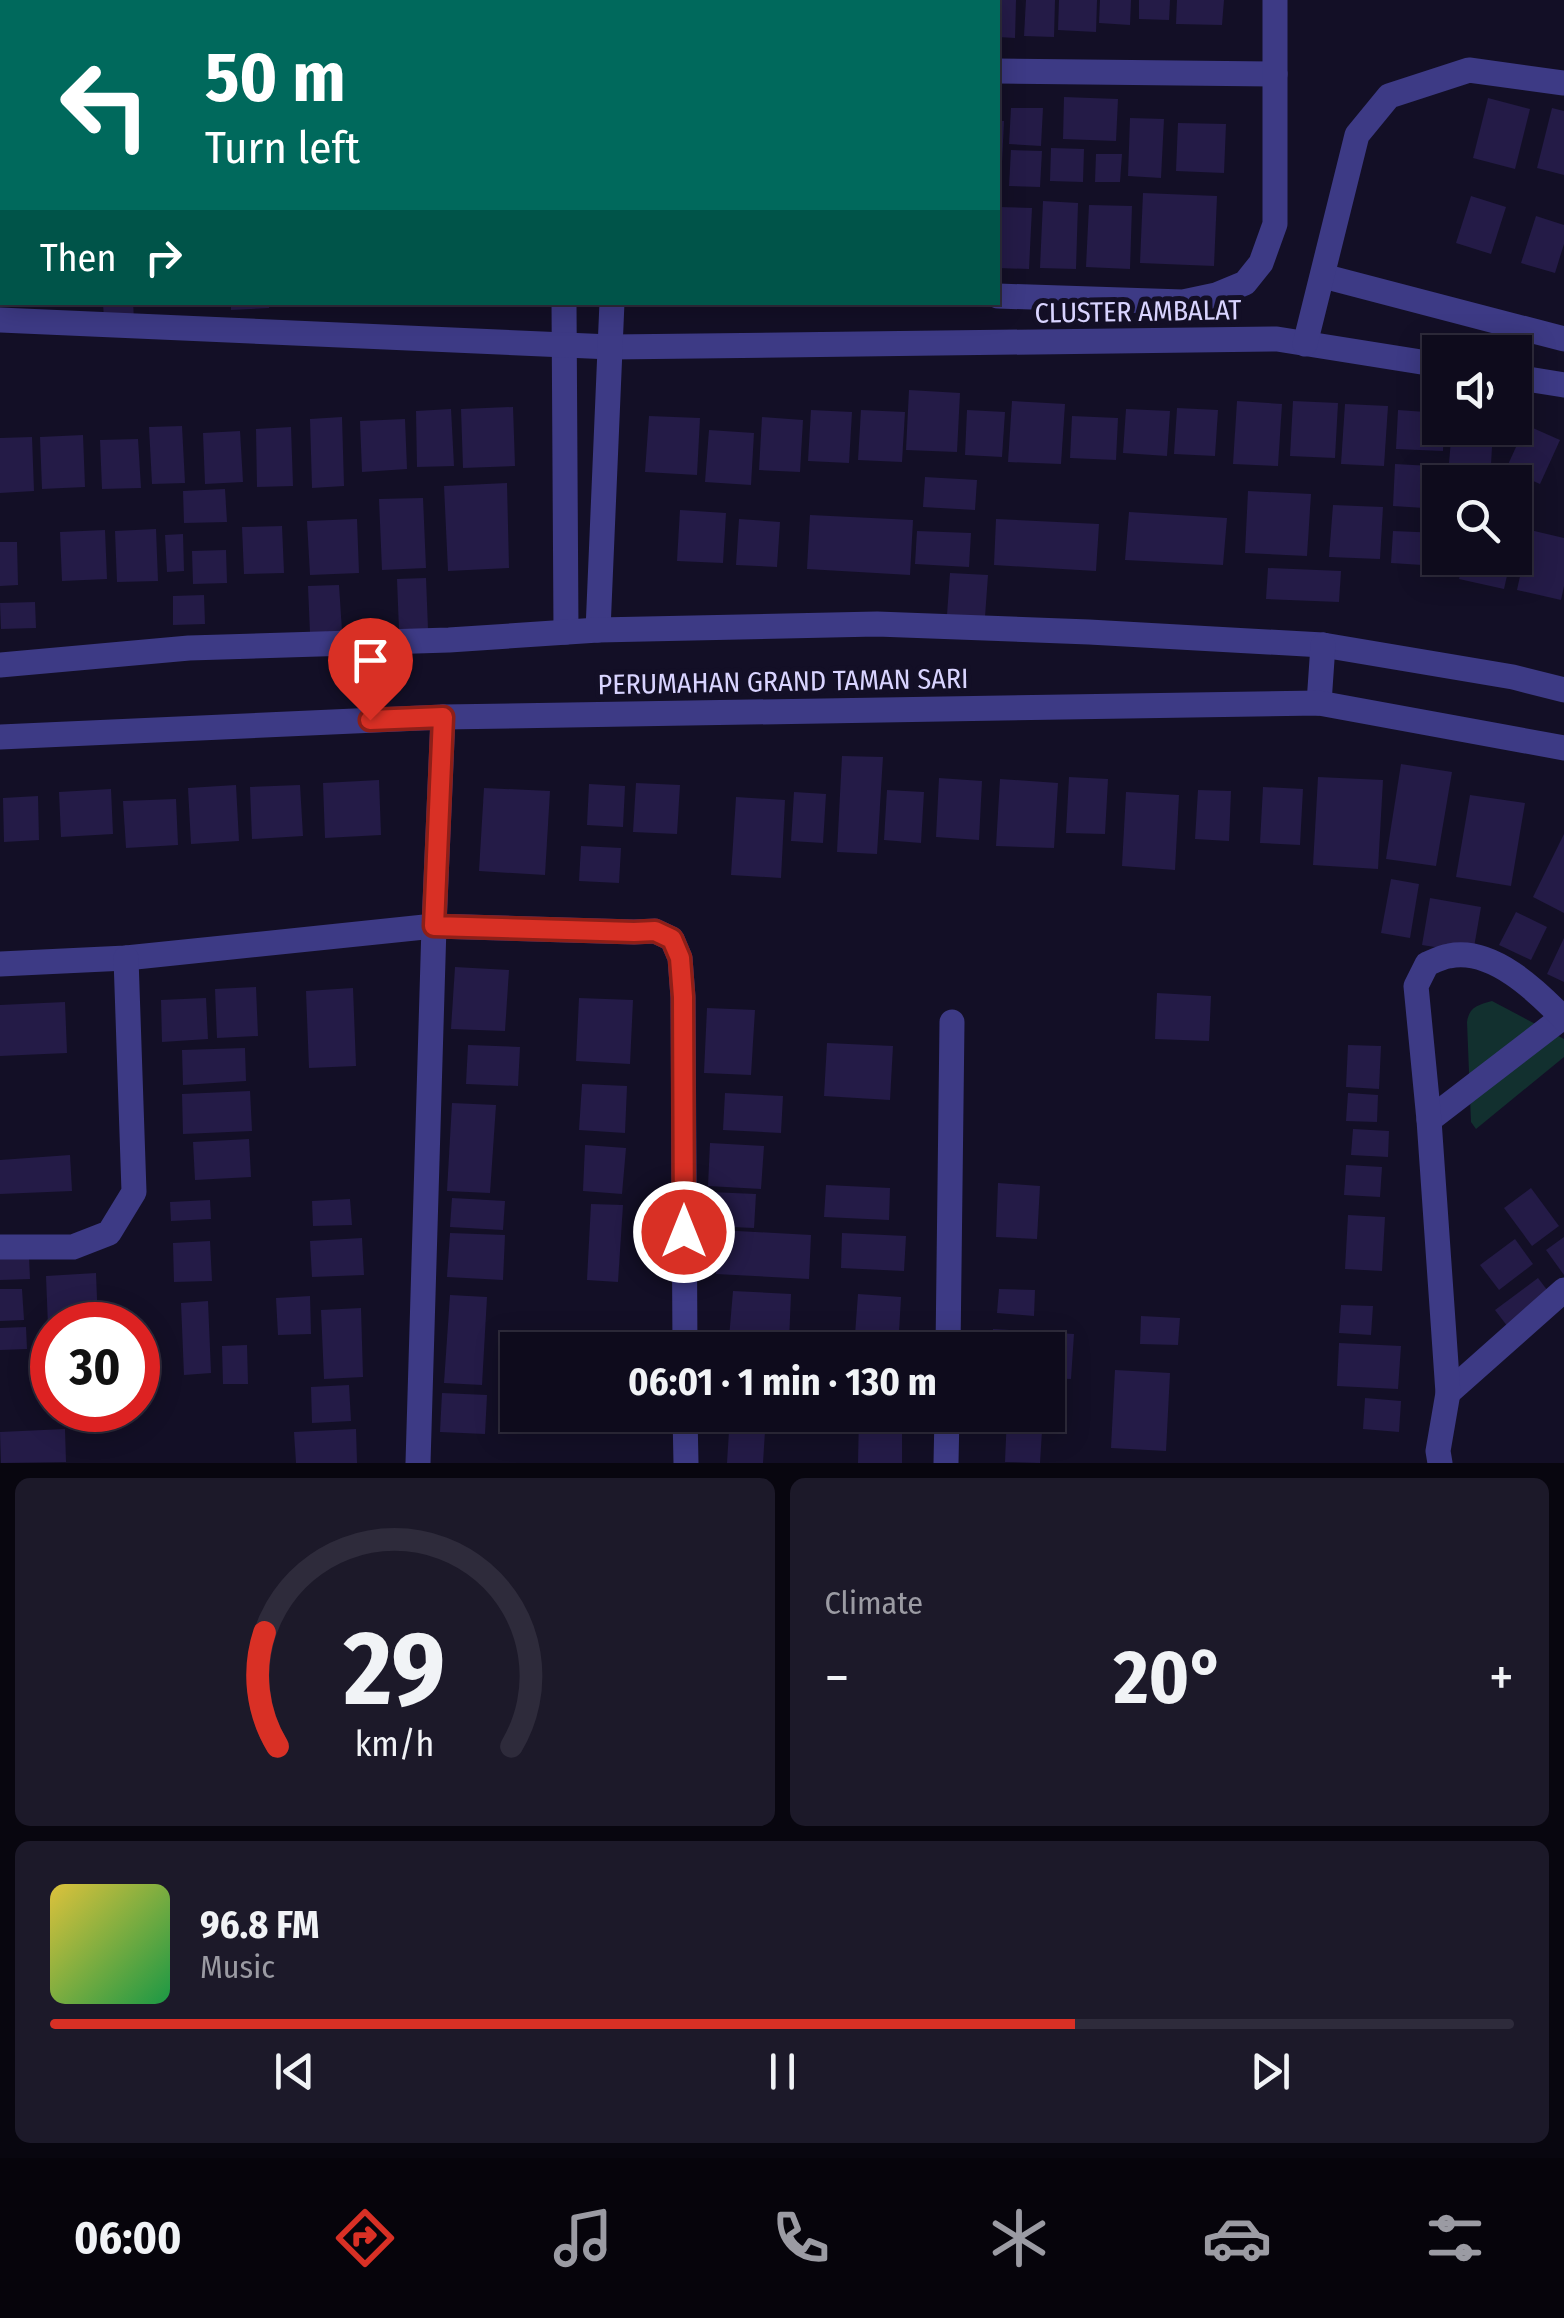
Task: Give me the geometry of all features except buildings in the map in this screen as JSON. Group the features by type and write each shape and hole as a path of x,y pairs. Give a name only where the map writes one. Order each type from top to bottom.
{"street":[{"name":"CLUSTER AMBALAT","path":"1000,296 1183,302 1216,296 1245,283 1261,264 1275,224 1275,0"},
{"path":"1305,344 1358,136 1389,96 1468,70 1564,83"},
{"path":"1000,71 1275,74"},
{"path":"1321,285 1564,339"},
{"path":"564,305 566,632"},
{"path":"598,630 612,305"},
{"name":"CLUSTER AMBALAT","path":"0,320 611,347 1258,340 1422,362"},
{"path":"1532,380 1564,385"},
{"path":"0,664 189,648 448,640 598,630 877,624 1323,644 1513,676 1564,690"},
{"path":"1318,702 1323,644"},
{"name":"PERUMAHAN GRAND TAMAN SARI","path":"0,737 443,717 1318,702 1564,748"},
{"path":"418,1463 443,717"},
{"path":"0,964 126,958 434,926 655,931 672,939 680,958 683,997 685,1332"},
{"path":"1429,1120 1563,1018 1534,988 1480,956 1451,955 1427,964 1416,986 1448,1392 1438,1452 1440,1463"},
{"path":"0,1247 74,1247 109,1234 134,1192 126,958"},
{"path":"948,1332 952,1022"},
{"path":"1448,1392 1564,1290"},
{"path":"686,1432 686,1463"},
{"path":"946,1463 947,1432"}],"green space":[{"path":"1492,1001 1564,1039 1564,1057 1476,1129 1471,1122 1467,1022 1475,1007"}],"route":[{"path":"370,720 443,717 434,926 655,931 672,939 680,958 683,997 684,1232"}]}
